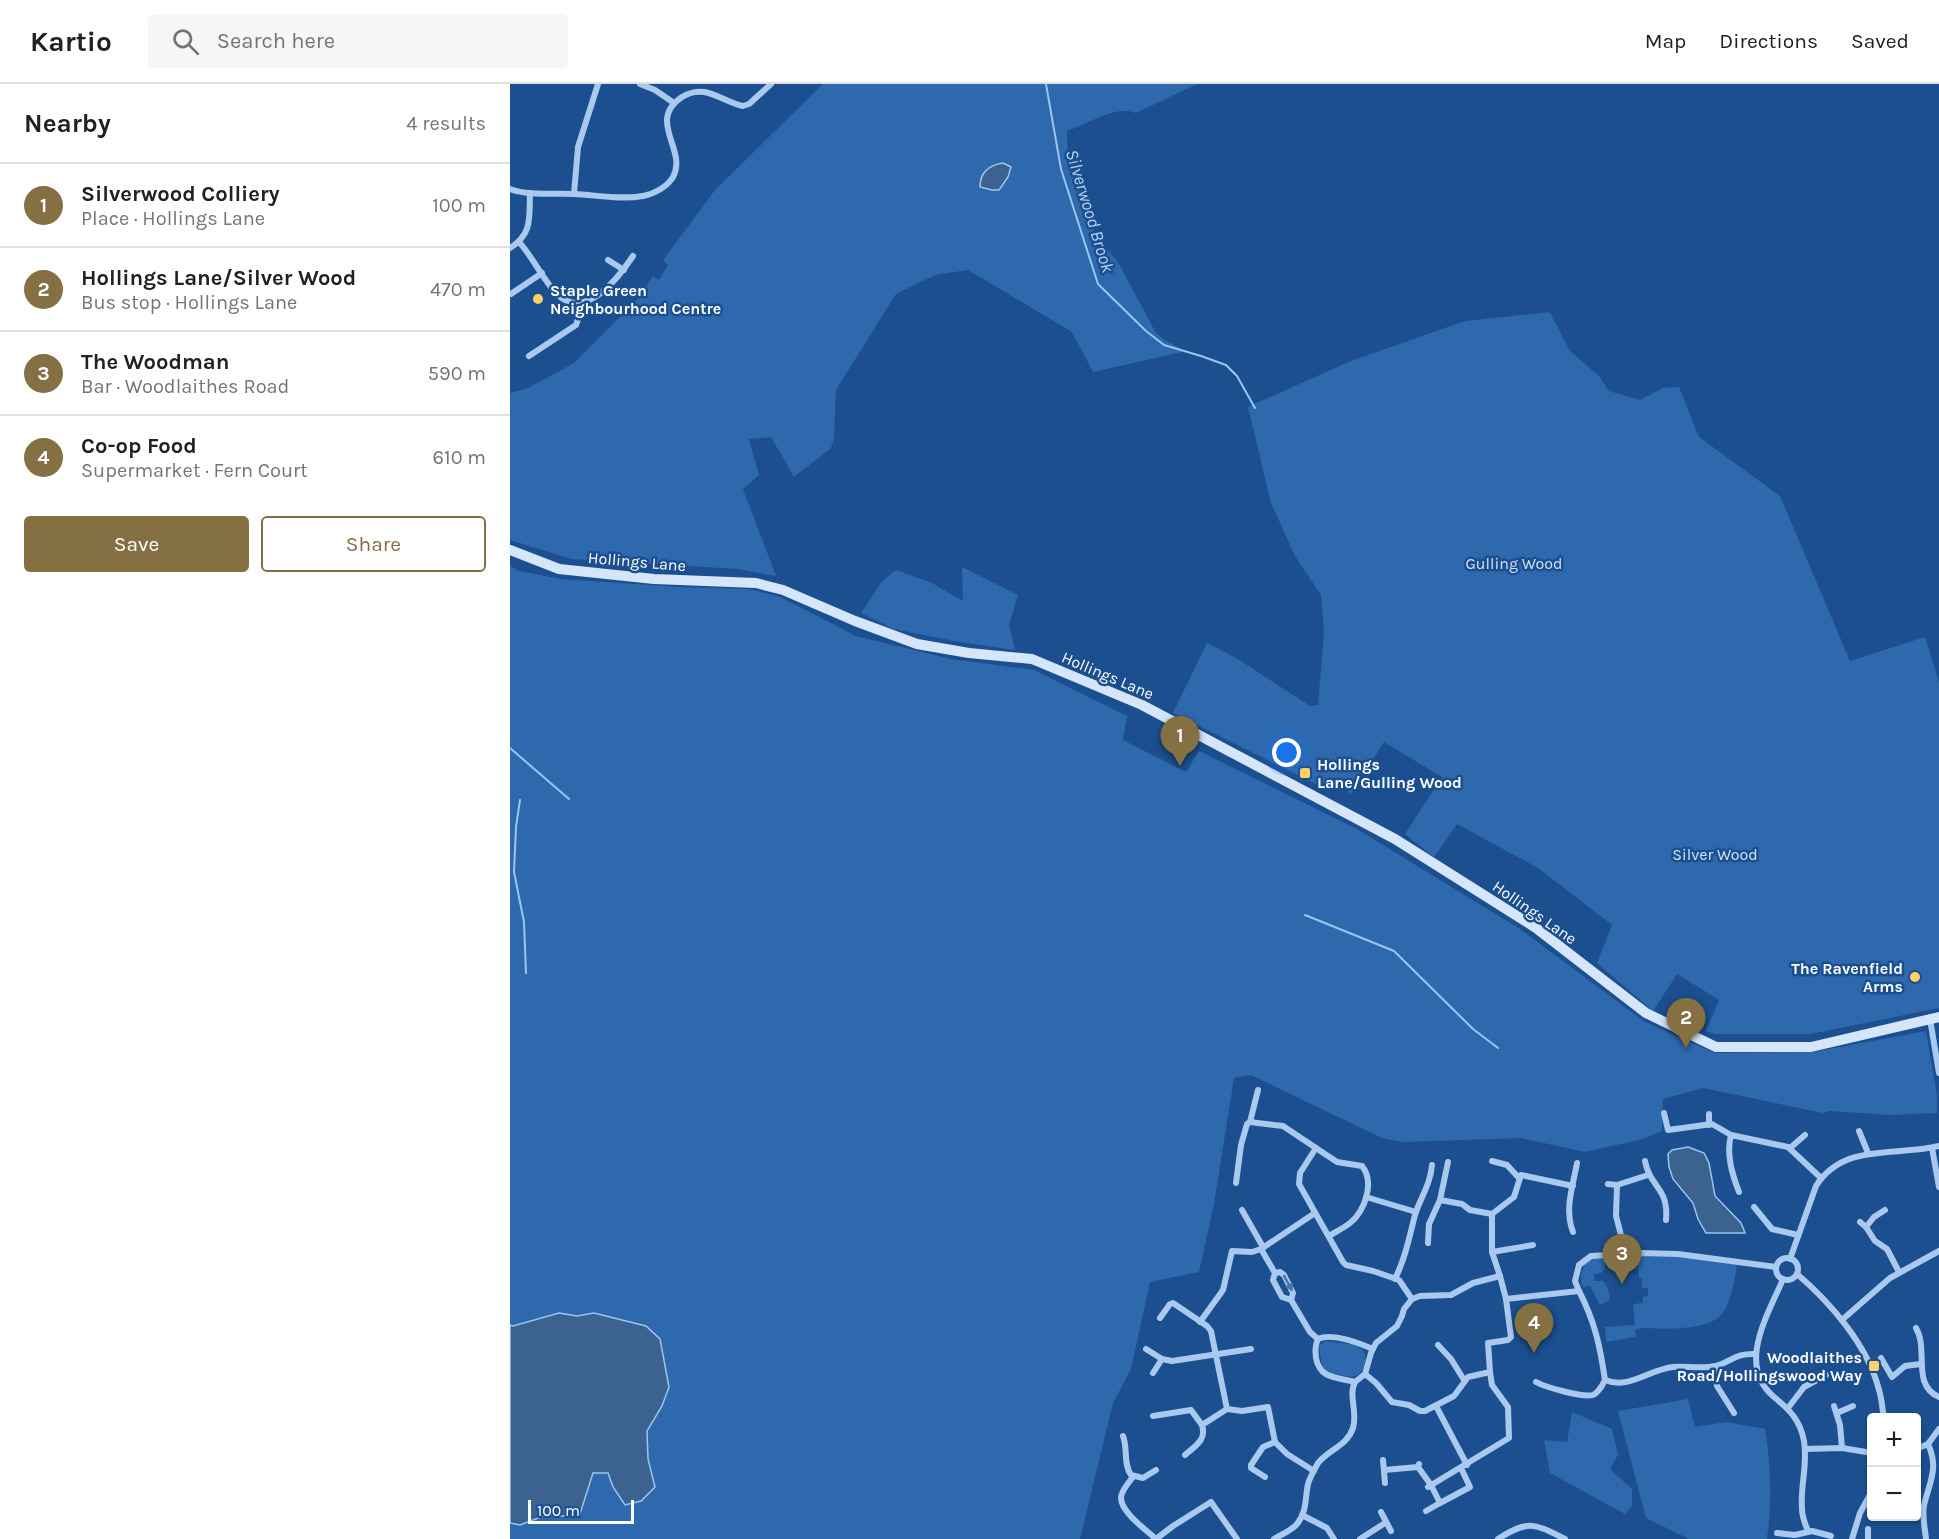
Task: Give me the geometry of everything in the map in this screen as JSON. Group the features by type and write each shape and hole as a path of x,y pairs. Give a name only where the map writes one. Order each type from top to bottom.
{"street":[{"path":"573,194 578,147 597,84"},
{"path":"640,84 654,90 674,104"},
{"path":"510,189 530,193 642,196 652,194 668,183 675,170 677,160 666,124 674,104 687,94 703,92 743,106 749,104 771,84"},
{"path":"510,248 519,242 528,230 530,193"},
{"path":"519,242 557,294 571,303 591,299 614,283 633,256"},
{"path":"608,260 624,270"},
{"path":"511,294 542,273"},
{"path":"529,356 576,325 579,316 578,303"},
{"name":"Hollings Lane","path":"510,550 559,569 654,579 772,586 917,644 969,653 1032,659 1142,705 1395,839 1536,928 1646,1013 1716,1047 1811,1047 1935,1018"},
{"path":"1935,1018 1939,1073"},
{"path":"1236,1183 1243,1134 1250,1122 1258,1090"},
{"path":"1664,1113 1668,1130 1716,1126 1731,1134 1790,1148 1821,1178"},
{"path":"1709,1114 1709,1125"},
{"path":"1250,1122 1283,1126 1337,1162 1362,1166 1369,1177 1366,1197 1350,1223 1329,1236"},
{"path":"1859,1131 1868,1153"},
{"path":"1731,1134 1728,1145 1731,1169 1739,1192"},
{"path":"1790,1148 1805,1135"},
{"path":"1790,1259 1810,1198 1821,1178 1838,1163 1868,1153 1939,1146"},
{"path":"1316,1148 1300,1173 1299,1184 1346,1265 1379,1272 1401,1281 1412,1299"},
{"path":"1932,1148 1939,1187"},
{"path":"1492,1161 1510,1166 1519,1178"},
{"path":"1645,1161 1648,1175 1660,1187 1666,1198 1666,1220"},
{"path":"1428,1243 1429,1224 1440,1200 1448,1162"},
{"path":"1573,1232 1568,1206 1577,1163"},
{"path":"1395,1279 1406,1255 1416,1212 1425,1194 1432,1165"},
{"path":"1440,1200 1462,1204 1470,1210 1492,1214 1514,1197 1519,1178 1524,1174 1573,1186"},
{"path":"1608,1184 1617,1185 1648,1175"},
{"path":"1617,1185 1615,1208 1621,1234 1622,1253"},
{"path":"1366,1197 1416,1212"},
{"path":"1754,1207 1772,1229 1798,1235"},
{"path":"1242,1210 1275,1273 1273,1280 1282,1297 1291,1300 1310,1332 1318,1339"},
{"path":"1885,1210 1863,1225 1873,1239 1887,1249 1899,1272"},
{"path":"1200,1322 1223,1290 1231,1253 1234,1250 1252,1252 1262,1248 1315,1213"},
{"path":"1429,1486 1509,1438 1508,1407 1492,1385 1490,1372 1488,1343 1508,1340 1511,1337 1506,1299 1492,1252 1492,1214"},
{"path":"1492,1252 1533,1245"},
{"path":"1843,1319 1899,1272 1939,1251"},
{"path":"1536,1382 1543,1386 1588,1396 1599,1391 1605,1380 1599,1339 1575,1281 1579,1265 1591,1256 1622,1253 1674,1254 1776,1267"},
{"path":"1797,1274 1791,1279 1783,1279 1777,1274 1776,1267 1782,1260 1790,1259 1797,1264 1797,1274 1843,1319 1864,1354 1879,1388 1883,1413"},
{"path":"1275,1273 1280,1272 1284,1275 1293,1293 1291,1300"},
{"path":"1274,1539 1293,1528 1302,1515 1309,1480 1314,1471 1325,1456 1343,1444 1353,1429 1355,1410 1352,1392 1355,1382 1365,1374 1373,1348 1382,1337 1397,1326 1404,1309 1412,1299 1420,1296 1451,1296 1473,1282 1500,1276"},
{"path":"1783,1279 1760,1334 1756,1354 1757,1371 1764,1387 1798,1420 1805,1449 1802,1510 1808,1532"},
{"path":"1506,1299 1579,1291"},
{"path":"1160,1318 1173,1303 1211,1331 1227,1409"},
{"path":"1916,1328 1922,1341 1925,1388 1939,1397"},
{"path":"1318,1339 1327,1337 1350,1339 1373,1348"},
{"path":"1318,1339 1315,1345 1320,1370 1330,1377 1355,1382"},
{"path":"1438,1345 1451,1359 1464,1380"},
{"path":"1146,1349 1162,1359 1172,1361 1251,1349"},
{"path":"1605,1380 1611,1383 1630,1381 1672,1367 1715,1366 1738,1354 1756,1354"},
{"path":"1881,1358 1892,1377 1905,1366 1922,1364"},
{"path":"1153,1373 1162,1359"},
{"path":"1715,1366 1719,1391 1734,1413"},
{"path":"1365,1374 1392,1402 1425,1411 1454,1396 1464,1380 1474,1374 1490,1372"},
{"path":"1788,1408 1801,1390 1826,1375"},
{"path":"1426,1511 1470,1487 1464,1466 1436,1406"},
{"path":"1834,1406 1842,1448"},
{"path":"1837,1413 1853,1406"},
{"path":"1202,1425 1227,1409 1242,1411 1268,1407 1275,1442 1287,1454 1314,1471"},
{"path":"1153,1416 1191,1410 1202,1425 1204,1432 1202,1441 1185,1455"},
{"path":"1921,1447 1928,1444 1939,1429"},
{"path":"1123,1436 1126,1444 1128,1472 1133,1476 1143,1478 1156,1470"},
{"path":"1265,1477 1251,1468 1251,1465 1263,1447 1275,1442"},
{"path":"1926,1539 1924,1504 1936,1480 1939,1465 1934,1451 1928,1444"},
{"path":"1805,1449 1842,1448 1867,1452"},
{"path":"1383,1460 1385,1483"},
{"path":"1384,1470 1418,1465 1440,1503"},
{"path":"1133,1476 1122,1494 1122,1502 1133,1519 1156,1539 1211,1502 1237,1539"},
{"path":"1852,1539 1860,1513 1867,1500"},
{"path":"1381,1512 1391,1531"},
{"path":"1302,1515 1327,1528 1334,1539"},
{"path":"1360,1539 1385,1523"},
{"path":"1498,1539 1516,1527 1530,1526 1541,1527 1565,1539"},
{"path":"1868,1529 1868,1539"},
{"path":"1777,1533 1795,1535 1808,1532 1831,1536"}],"green space":[{"path":"823,84 1197,84 1136,113 1119,111 1110,113 1067,131 1068,160 1088,206 1089,220 1096,235 1119,264 1156,333 1180,348 1182,352 1093,372 1072,332 968,270 935,275 896,294 836,390 834,438 831,448 794,477 771,437 749,439 759,475 743,489 776,576 737,569 571,559 510,540 510,393 528,388 574,363 640,297 653,276 659,280 668,265 663,260 715,190"},
{"name":"Gulling Wood","path":"1550,312 1570,351 1599,376 1609,391 1640,400 1663,388 1679,387 1699,437 1780,496 1850,661 1925,637 1939,682 1939,1008 1811,1034 1715,1034 1706,1031 1719,1000 1677,974 1653,1011 1597,963 1612,925 1538,868 1457,824 1434,857 1405,834 1442,777 1384,742 1351,794 1343,785 1330,783 1324,788 1173,713 1207,643 1236,658 1310,706 1318,705 1324,632 1321,595 1295,556 1271,503 1248,407 1351,361 1465,321"},
{"path":"510,566 519,571 562,579 749,589 780,597 856,636 951,659 1034,670 1127,716 1123,740 1186,772 1199,751 1357,829 1520,929 1645,1022 1715,1053 1813,1052 1926,1031 1937,1096 1937,1113 1890,1115 1830,1111 1823,1113 1703,1088 1663,1099 1662,1131 1643,1139 1585,1152 1521,1138 1403,1142 1382,1138 1251,1075 1234,1078 1214,1204 1199,1272 1150,1282 1131,1369 1113,1403 1080,1539 510,1539 510,1523 520,1525 546,1515 579,1517 593,1473 608,1472 613,1487 655,1487 648,1459 647,1431 662,1406 618,1320 594,1313 577,1316 559,1313 510,1325"},
{"path":"962,567 1018,595 1009,625 1015,650 894,629 861,613 882,581 896,570 932,583 963,601"},
{"path":"1641,1253 1738,1262 1730,1298 1724,1311 1713,1321 1694,1327 1641,1328 1635,1330 1636,1337 1606,1342 1605,1327 1635,1325 1633,1304 1643,1303 1643,1297 1648,1296 1648,1288 1642,1288 1638,1263 1629,1263 1629,1269 1622,1269 1622,1263 1610,1264 1611,1254"},
{"path":"1591,1256 1604,1256 1605,1268 1601,1273 1594,1274 1594,1281 1603,1281 1608,1288 1610,1300 1600,1305 1590,1286 1583,1287 1581,1278 1582,1270"},
{"path":"1325,1341 1350,1344 1363,1350 1366,1356 1365,1364 1360,1374 1352,1377 1327,1373 1322,1367 1319,1346"},
{"path":"1688,1399 1695,1427 1726,1422 1765,1429 1770,1484 1767,1539 1689,1539 1646,1518 1618,1411"},
{"path":"1572,1412 1612,1429 1618,1455 1610,1469 1632,1489 1632,1506 1625,1514 1550,1473 1544,1440 1567,1442"}],"shaded area":[{"path":"1003,163 1011,167 1008,177 999,190 980,187 984,173 994,165"},
{"path":"1688,1147 1704,1153 1709,1163 1715,1196 1741,1223 1745,1233 1706,1233 1693,1203 1673,1179 1669,1167 1668,1154 1672,1150"},
{"path":"559,1313 577,1316 594,1313 646,1326 660,1339 669,1387 662,1406 647,1431 648,1459 655,1487 641,1501 625,1505 613,1487 608,1473 593,1473 579,1517 546,1515 520,1525 510,1523 510,1325"}],"waterway":[{"name":"Silverwood Brook","path":"1046,84 1061,169 1098,284 1146,331 1164,345 1226,365 1237,376 1255,408"},
{"path":"510,748 569,799"},
{"path":"520,800 514,872 524,922 526,973"},
{"path":"1305,915 1394,951 1473,1029 1498,1048"}],"place":[{"name":"Staple Green Neighbourhood Centre","path":"538,299"},
{"name":"Silverwood Colliery","path":"1180,766"},
{"name":"Hollings Lane/Gulling Wood","path":"1305,773"},
{"name":"The Ravenfield Arms","path":"1915,977"},
{"name":"Hollings Lane/Silver Wood","path":"1686,1048"},
{"name":"The Woodman","path":"1622,1284"},
{"name":"Co-op Food","path":"1534,1353"},
{"name":"Woodlaithes Road/Hollingswood Way","path":"1874,1366"}],"park label":[{"name":"Silver Wood","path":"1715,854"}]}
